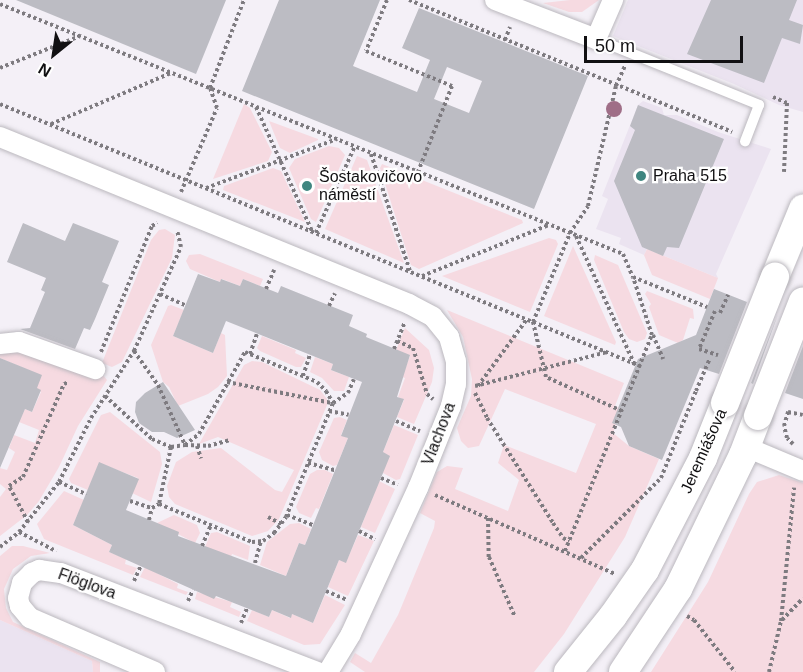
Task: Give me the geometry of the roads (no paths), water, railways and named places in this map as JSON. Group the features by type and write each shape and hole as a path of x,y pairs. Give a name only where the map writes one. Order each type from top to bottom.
{"main road":[{"name":"Jeremiášova","path":"568,672 631,593 703,458 803,209"},
{"path":"623,672 678,589 746,447 803,301"}],"street":[{"path":"495,0 596,39 613,0"},
{"name":"Vlachova","path":"0,137 409,304 439,323 453,348 456,384 451,406 409,487 351,634 328,672"},
{"path":"0,344 19,342 94,369"},
{"path":"746,447 799,469"},
{"name":"Flöglova","path":"155,672 30,618 24,613 18,598 22,583 32,573 39,570 61,573 318,672"}],"lane":[{"path":"596,39 759,105 745,141"}],"place":[{"name":"Praha 515","path":"641,176"},
{"name":"Šostakovičovo náměstí","path":"307,186"}]}
